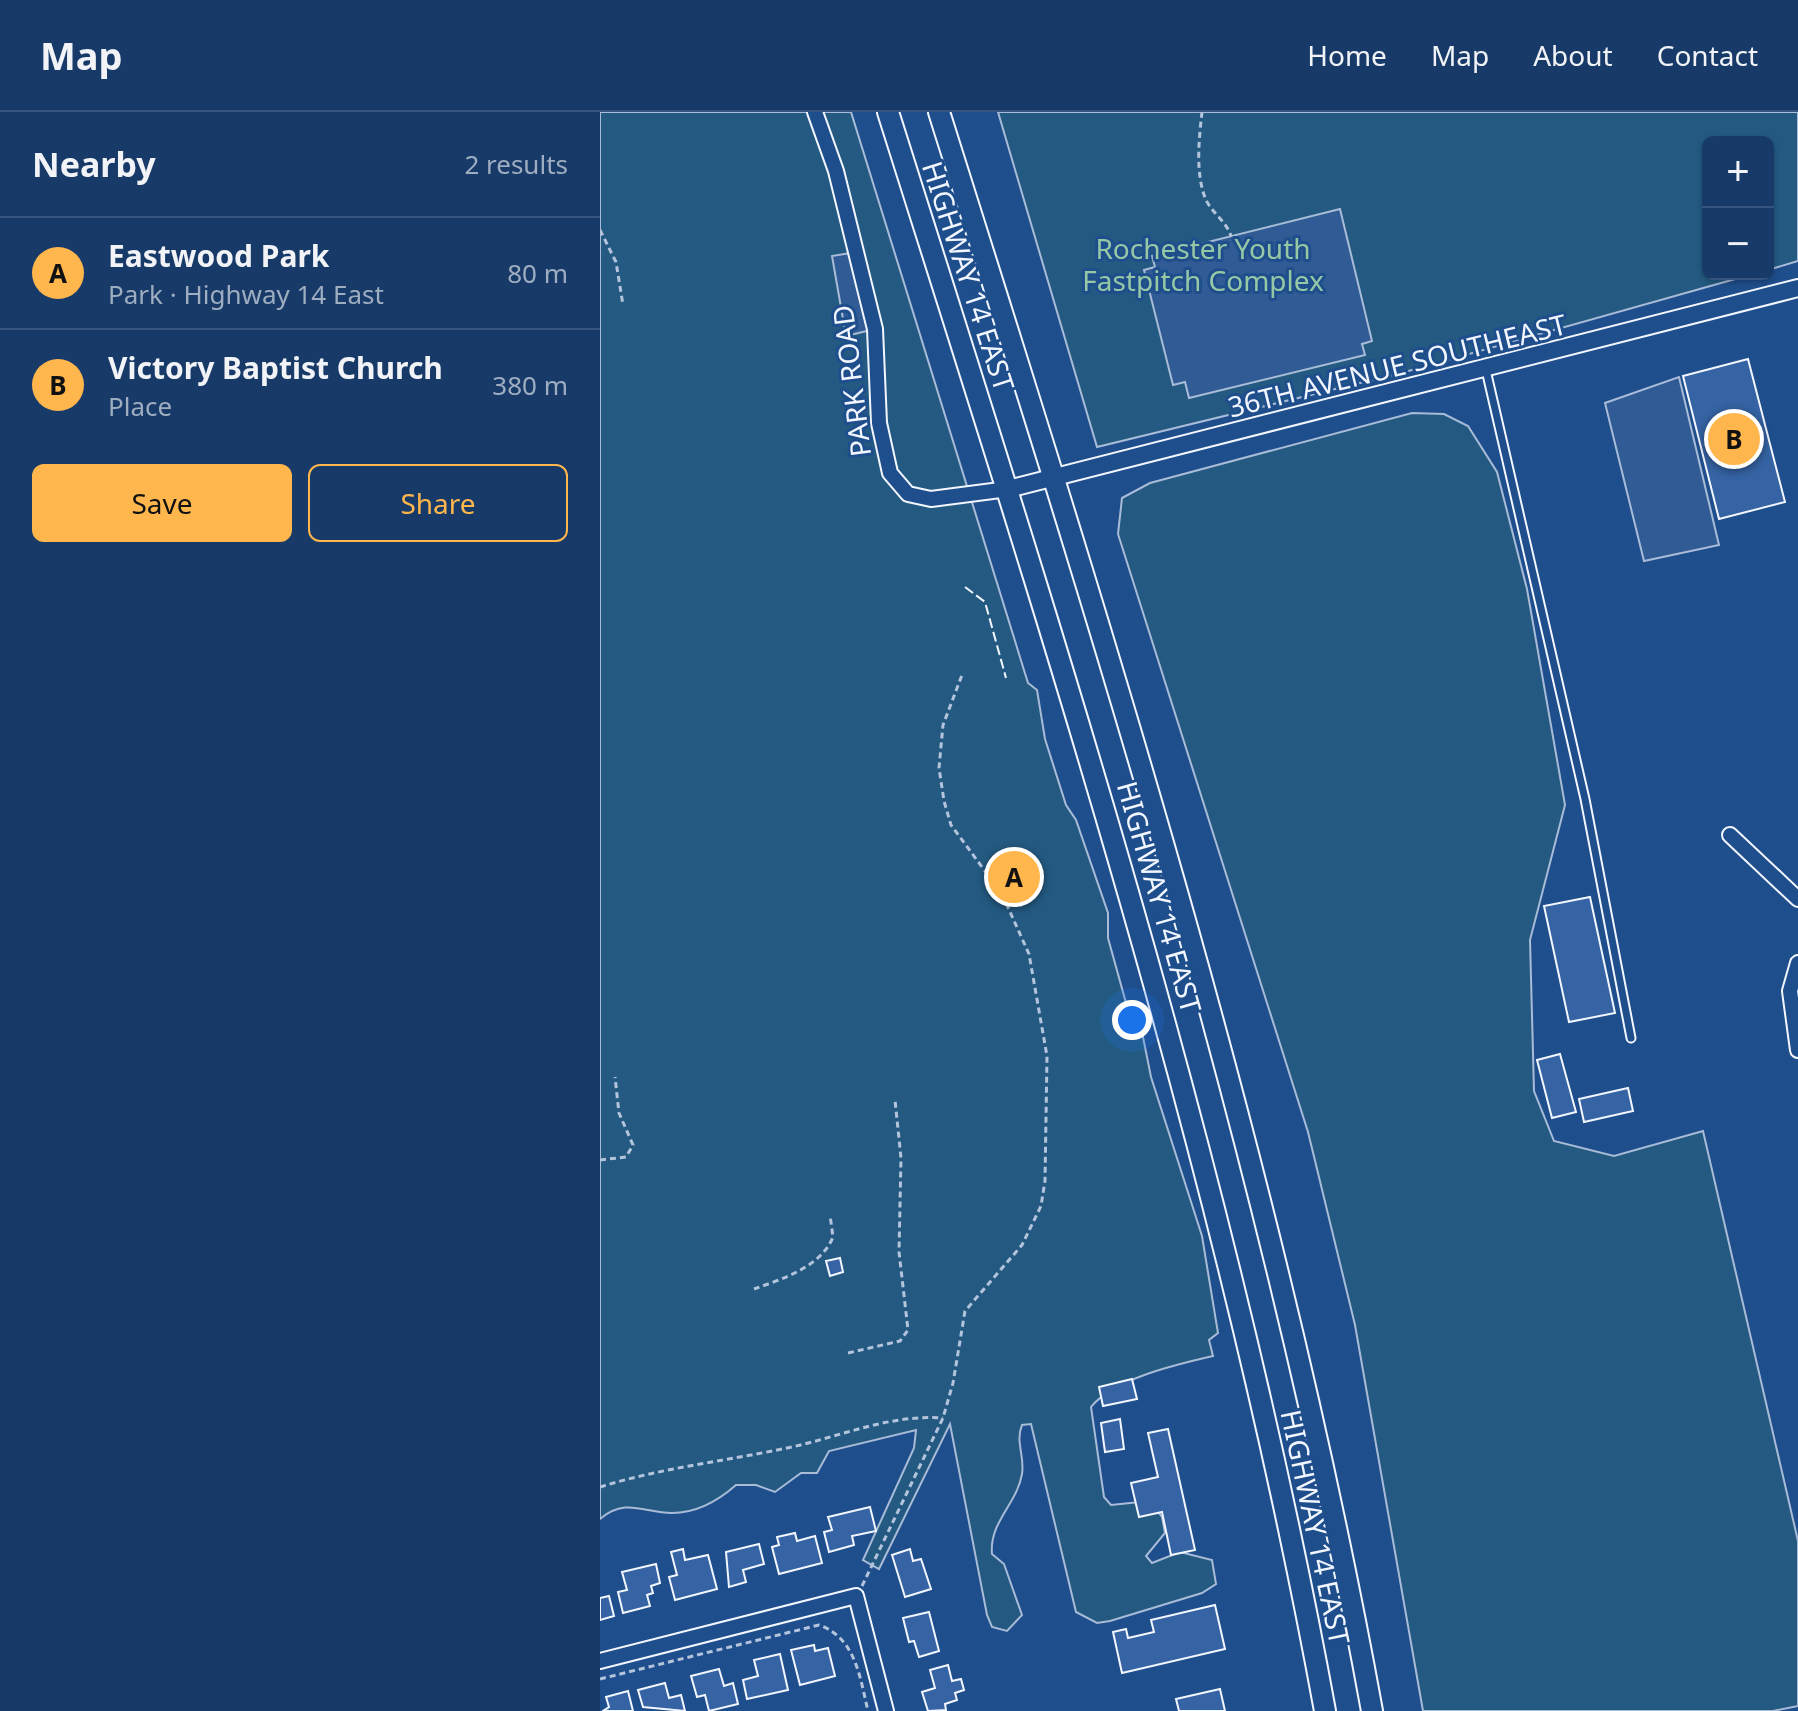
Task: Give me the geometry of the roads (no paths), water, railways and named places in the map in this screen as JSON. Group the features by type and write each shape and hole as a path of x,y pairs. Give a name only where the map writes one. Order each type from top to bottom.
{"main road":[{"name":"HIGHWAY 14 EAST","path":"888,112 1111,826 1194,1125 1259,1388 1325,1711"},
{"name":"HIGHWAY 14 EAST","path":"939,112 1156,814 1262,1204 1325,1471 1372,1711"}],"street":[{"name":"PARK ROAD","path":"815,112 836,171 875,329 879,423 890,473 908,494 931,499 1008,489"},
{"name":"36TH AVENUE SOUTHEAST","path":"1008,489 1486,370 1798,288"},
{"path":"1730,835 1798,899"},
{"path":"1798,963 1790,991 1798,1050"},
{"path":"600,1661 856,1596 886,1711"}],"lane":[{"path":"1486,370 1585,799 1631,1038"}],"place":[{"name":"Victory Baptist Church","path":"1734,439"},
{"name":"Eastwood Park","path":"1014,877"}],"park label":[{"name":"Rochester Youth Fastpitch Complex","path":"1203,264"}]}
